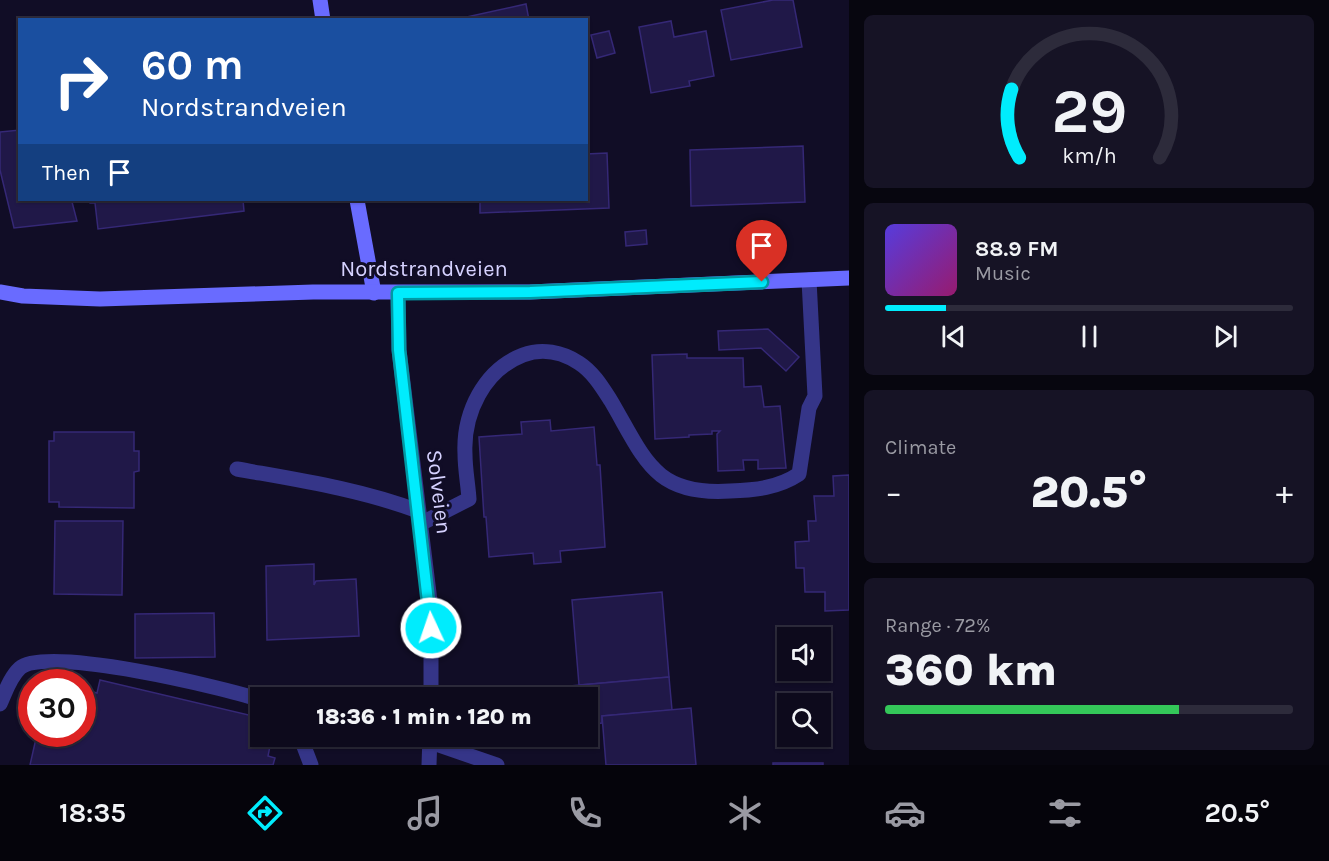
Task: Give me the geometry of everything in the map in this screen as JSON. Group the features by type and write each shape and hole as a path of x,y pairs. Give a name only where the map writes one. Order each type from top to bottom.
{"main road":[{"path":"320,0 323,18"},
{"path":"357,201 374,293"},
{"name":"Nordstrandveien","path":"0,292 23,296 100,299 313,292 530,292 849,278"}],"street":[{"path":"237,469 359,493 419,518 469,499 465,453 467,429 477,397 496,370 510,360 539,351 566,356 581,364 599,381 645,459 675,486 717,492 769,488 789,481 799,474 808,408 815,396 809,280"},
{"name":"Solveien","path":"398,293 399,350 431,609 431,687"},
{"path":"0,704 20,668 35,662 55,660 119,668 250,698"},
{"path":"304,747 311,765"},
{"path":"429,765 430,747"},
{"path":"451,747 497,765"}],"building":[{"path":"773,0 793,0 802,47 731,60 721,10"},
{"path":"526,4 529,18 462,18"},
{"path":"671,21 674,37 706,31 714,76 689,81 690,86 651,93 639,27"},
{"path":"609,31 615,53 597,58 591,35"},
{"path":"18,130 18,201 77,201 72,202 77,221 14,228 0,170 0,132"},
{"path":"803,146 805,202 691,206 690,150"},
{"path":"607,153 609,208 480,213 480,201 588,201 588,154"},
{"path":"89,201 243,201 244,211 98,229 95,203"},
{"path":"646,230 647,244 626,246 625,232"},
{"path":"768,329 799,357 786,371 761,348 719,350 718,331"},
{"path":"687,354 687,358 743,358 744,387 761,386 764,407 780,406 786,468 758,469 758,460 743,460 744,470 718,471 717,434 720,431 712,431 712,434 689,435 689,437 655,439 652,355"},
{"path":"550,420 551,431 594,427 597,465 600,465 605,547 560,551 561,562 534,564 533,553 489,557 479,437 522,434 521,422"},
{"path":"54,432 134,432 134,451 139,451 139,471 134,472 134,508 59,507 59,502 49,502 49,441 54,441"},
{"path":"849,475 849,610 825,611 825,592 805,592 804,568 796,568 795,542 809,541 808,521 816,521 814,496 834,496 833,476"},
{"path":"55,521 123,521 122,595 54,594"},
{"path":"314,564 314,585 316,581 356,579 359,636 267,640 266,566"},
{"path":"662,592 669,677 579,685 572,600"},
{"path":"214,613 215,657 135,658 135,614"},
{"path":"669,677 672,710 602,716 602,723 598,724 598,687 559,687"},
{"path":"100,680 250,715 250,747 270,747 268,756 275,758 273,765 30,765 34,747 96,747 97,693"},
{"path":"691,708 696,765 606,765 602,716"},
{"path":"773,763 823,763 823,765 773,765"}],"route":[{"path":"431,628 431,609 399,350 398,293 530,292 762,282"}]}
